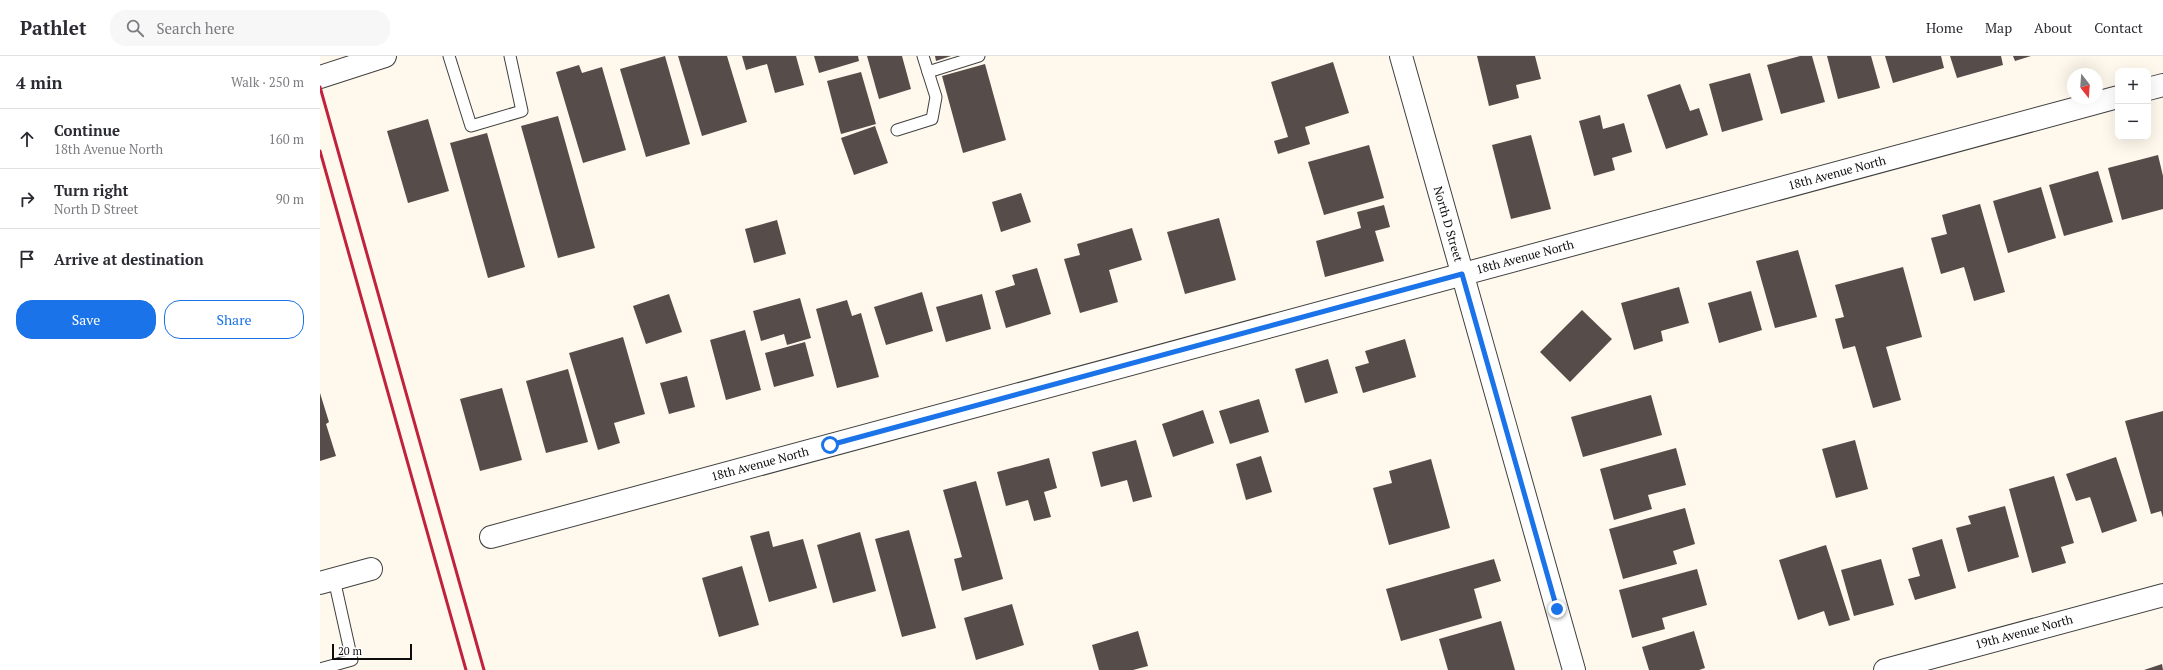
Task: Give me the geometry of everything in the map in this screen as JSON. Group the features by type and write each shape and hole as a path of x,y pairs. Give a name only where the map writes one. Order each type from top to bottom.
{"street":[{"path":"320,77 384,56"},
{"name":"North D Street","path":"1401,56 1574,670"},
{"path":"2151,88 2163,85"},
{"name":"18th Avenue North","path":"491,537 2115,98"},
{"path":"327,581 371,569"},
{"name":"19th Avenue North","path":"1885,670 2163,595"}],"lane":[{"path":"449,56 471,126 522,111 510,56"},
{"path":"897,130 932,119 936,97 923,56"},
{"path":"928,72 979,56"},
{"path":"320,669 352,660 327,581"}],"building":[{"path":"665,56 690,144 646,157 620,69"},
{"path":"678,56 727,56 747,122 702,136"},
{"path":"742,56 796,56 804,85 775,93 767,64 746,70"},
{"path":"814,56 858,56 859,61 819,73"},
{"path":"867,56 902,56 911,89 879,99"},
{"path":"935,56 951,56 936,61"},
{"path":"1477,56 1535,56 1541,79 1516,85 1519,98 1489,106"},
{"path":"1800,56 1812,56 1825,102 1781,114 1767,65"},
{"path":"1827,56 1871,56 1880,88 1838,99"},
{"path":"1885,56 1941,56 1944,68 1893,83"},
{"path":"1950,56 2001,56 2003,65 1957,78"},
{"path":"2013,56 2031,56 2015,61"},
{"path":"1333,62 1349,113 1305,127 1310,144 1278,154 1274,141 1288,137 1271,82"},
{"path":"985,64 1006,140 963,153 942,76"},
{"path":"579,65 582,73 602,67 626,150 583,163 556,72"},
{"path":"861,72 876,124 841,134 827,81"},
{"path":"1750,73 1763,120 1722,132 1709,84"},
{"path":"1680,84 1690,111 1699,108 1708,135 1666,149 1647,95"},
{"path":"1600,115 1603,129 1624,123 1632,152 1612,158 1615,170 1594,176 1579,121"},
{"path":"558,116 595,248 558,258 521,126"},
{"path":"428,119 449,191 408,203 387,131"},
{"path":"875,126 888,163 854,175 841,138"},
{"path":"487,133 525,267 488,278 450,143"},
{"path":"1531,135 1551,209 1511,219 1492,145"},
{"path":"1369,145 1384,198 1324,215 1308,162"},
{"path":"2158,155 2163,176 2163,209 2122,220 2108,168"},
{"path":"2098,171 2113,222 2064,236 2049,185"},
{"path":"2041,187 2056,238 2008,253 1993,201"},
{"path":"1021,193 1031,222 1001,232 992,202"},
{"path":"1980,204 2005,292 1974,301 1964,267 1941,274 1931,238 1947,234 1942,215"},
{"path":"1384,205 1390,227 1375,231 1384,261 1325,277 1316,241 1361,228 1357,212"},
{"path":"1219,218 1236,280 1185,294 1167,232"},
{"path":"777,220 786,254 754,263 745,229"},
{"path":"1132,228 1142,260 1109,270 1118,302 1080,313 1064,259 1080,255 1077,244"},
{"path":"1798,250 1817,317 1775,328 1756,261"},
{"path":"1903,267 1922,337 1886,347 1901,400 1873,408 1855,346 1843,349 1835,319 1844,317 1835,285"},
{"path":"1037,268 1051,314 1006,328 995,291 1015,285 1012,275"},
{"path":"1679,287 1689,323 1661,331 1663,341 1634,350 1621,303"},
{"path":"1751,291 1762,330 1719,343 1708,303"},
{"path":"922,292 933,331 886,345 874,307"},
{"path":"669,294 682,332 646,344 633,306"},
{"path":"982,294 991,329 946,342 936,307"},
{"path":"800,298 811,338 787,345 784,334 761,341 753,311"},
{"path":"847,300 852,316 861,313 879,377 837,388 816,309"},
{"path":"1582,310 1612,339 1570,382 1540,352"},
{"path":"745,330 761,390 726,400 710,340"},
{"path":"623,337 645,414 614,423 620,443 598,450 569,353"},
{"path":"1405,339 1416,377 1363,393 1355,367 1369,363 1365,351"},
{"path":"805,342 814,376 774,387 765,353"},
{"path":"1328,359 1338,393 1305,403 1295,369"},
{"path":"568,369 588,442 546,453 526,381"},
{"path":"687,376 695,407 669,414 660,383"},
{"path":"502,388 522,460 480,471 460,399"},
{"path":"320,393 329,422 326,424 336,456 320,461"},
{"path":"1651,395 1662,435 1583,457 1571,417"},
{"path":"1259,399 1269,432 1230,444 1219,411"},
{"path":"1203,410 1214,443 1173,457 1162,424"},
{"path":"2163,411 2163,518 2161,511 2151,514 2125,421"},
{"path":"1136,440 1152,497 1133,502 1127,480 1101,487 1092,452"},
{"path":"1855,440 1868,489 1836,498 1822,449"},
{"path":"1676,448 1686,485 1648,495 1652,509 1614,520 1600,469"},
{"path":"1261,456 1272,492 1246,500 1236,464"},
{"path":"2116,457 2137,521 2102,533 2090,497 2076,501 2066,474"},
{"path":"1049,458 1057,488 1044,492 1051,517 1034,521 1028,500 1006,506 997,472"},
{"path":"1431,459 1450,528 1389,545 1373,488 1392,483 1389,471"},
{"path":"2054,476 2074,543 2061,547 2066,563 2032,573 2009,489"},
{"path":"976,481 1003,579 962,591 954,559 962,557 943,490"},
{"path":"2005,506 2019,557 1968,572 1956,528 1971,524 1968,516"},
{"path":"1685,508 1695,544 1673,551 1677,564 1623,579 1609,529"},
{"path":"909,530 936,628 902,637 875,539"},
{"path":"769,531 773,547 803,539 817,588 769,602 750,536"},
{"path":"860,532 876,591 833,603 817,545"},
{"path":"1942,539 1956,588 1915,600 1908,579 1920,576 1912,548"},
{"path":"1826,545 1850,620 1829,626 1824,611 1798,620 1779,560"},
{"path":"1494,559 1501,581 1474,589 1482,618 1401,641 1386,589"},
{"path":"1881,559 1894,605 1854,616 1841,570"},
{"path":"742,566 759,625 719,637 702,578"},
{"path":"1697,569 1707,605 1662,618 1665,629 1632,638 1619,590"},
{"path":"1012,604 1024,645 976,660 964,618"},
{"path":"1501,621 1515,670 1448,670 1439,639"},
{"path":"1138,631 1148,666 1133,670 1099,670 1092,645"},
{"path":"1694,631 1705,668 1699,670 1649,670 1642,647"},
{"path":"2162,664 2163,670 2144,670"}],"railway":[{"path":"320,87 484,670"},
{"path":"320,151 466,670"}],"route":[{"path":"830,445 1462,274 1557,609"}]}
